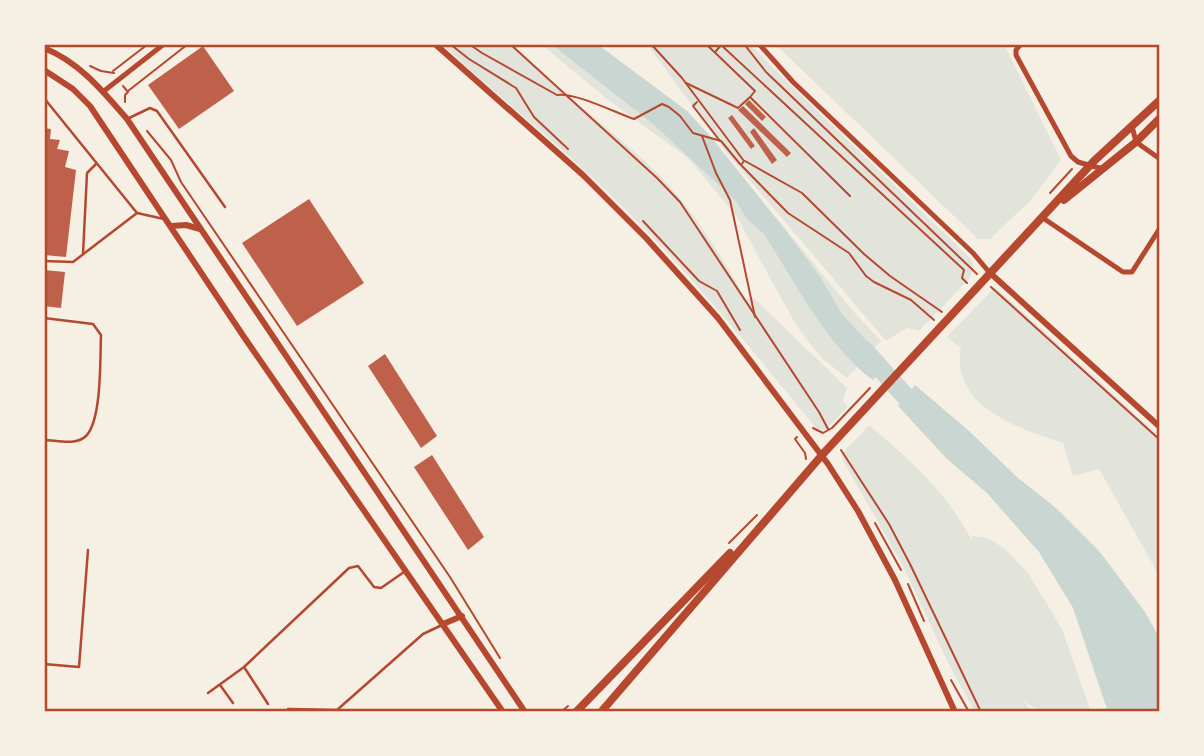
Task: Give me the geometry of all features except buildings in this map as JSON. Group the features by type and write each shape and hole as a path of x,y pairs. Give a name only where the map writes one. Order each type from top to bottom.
{"main road":[{"path":"601,712 783,498 989,272 1043,218 1090,164 1160,100"},
{"path":"1043,218 1136,142 1160,118"},
{"path":"576,712 783,498"}],"street":[{"path":"104,91 164,44"},
{"path":"435,44 583,174 646,238 718,318 822,455 858,511 882,554 955,712"},
{"path":"759,44 793,82 973,253 989,272 1160,427"},
{"path":"1021,44 1016,55 1063,144 1078,162 1103,169"},
{"path":"44,48 75,65 130,117 202,230 525,712"},
{"path":"44,70 73,89 90,106 244,337 503,712"},
{"path":"1132,127 1136,142 1160,159"},
{"path":"1043,218 1123,272 1132,272 1139,265 1160,229"},
{"path":"169,223 202,230"},
{"path":"443,624 462,616"}],"lane":[{"path":"44,98 137,213 169,223"},
{"path":"130,117 150,108 157,111 225,207"},
{"path":"83,254 87,173 97,162"},
{"path":"44,261 73,262 137,213"},
{"path":"44,318 93,324 101,335 95,418 86,436 74,442 44,440"},
{"path":"44,664 79,667 88,550"},
{"path":"208,693 244,667 349,568 358,566 374,587 380,589 406,571"},
{"path":"288,709 337,710 423,634 443,624"},
{"path":"244,667 268,704"},
{"path":"220,685 233,703"}],"path":[{"path":"90,65 101,71 113,71 148,44"},
{"path":"188,44 125,95 130,117 165,151 177,169 181,181 450,577 506,667"},
{"path":"469,44 557,95 563,94 634,119 662,104 670,107 693,133 721,141"},
{"path":"510,44 680,202 819,412 828,430"},
{"path":"651,44 749,166 802,193 864,254 890,276 942,312"},
{"path":"684,82 738,108 755,91 706,44"},
{"path":"715,52 721,44 964,270 962,278 968,284"},
{"path":"744,44 766,72 983,280 1160,440"},
{"path":"113,71 128,92"},
{"path":"750,97 850,196"},
{"path":"698,101 693,106 741,165 780,207 849,253 866,276 874,282 911,300 934,320"},
{"path":"702,135 730,200 756,319"},
{"path":"741,165 744,161"},
{"path":"806,462 805,453 795,439 809,424 815,431 823,433 848,411"},
{"path":"841,450 889,524 981,712"},
{"path":"723,550 761,510"},
{"path":"561,712 571,703"}],"shaded area":[{"path":"442,44 513,44 548,79 624,142 660,176 696,219 746,299 754,298 847,388 843,401 848,407 825,430 817,429 678,264 628,212"},
{"path":"541,44 589,44 726,157 881,341 847,378 824,360 806,339 737,217 688,158 607,99"},
{"path":"551,44 597,44 687,111 787,232 821,278 842,314 888,364 873,380 856,366 826,331 763,233 748,220 735,200 653,124"},
{"path":"647,44 750,44 970,258 974,265 970,278 919,331 907,328 886,341 726,152"},
{"path":"775,44 1004,44 1061,160 1031,200 990,239 978,239"},
{"path":"995,287 1160,437 1160,577 1099,469 1073,476 1063,443 1009,422 977,400 966,386 961,368 961,348 947,337"},
{"path":"915,385 968,430 1018,478 1056,508 1100,552 1145,612 1160,639 1160,712 1108,712 1073,608 1039,552 987,493 947,459 898,406"},
{"path":"869,425 913,464 939,492 972,541 972,536 988,538 1005,549 1028,573 1062,629 1091,712 1046,712 1030,706 1024,700 1028,707 1036,712 975,712 950,667 903,566 842,459 842,454"}],"waterway":[{"path":"864,350 923,416"}]}
